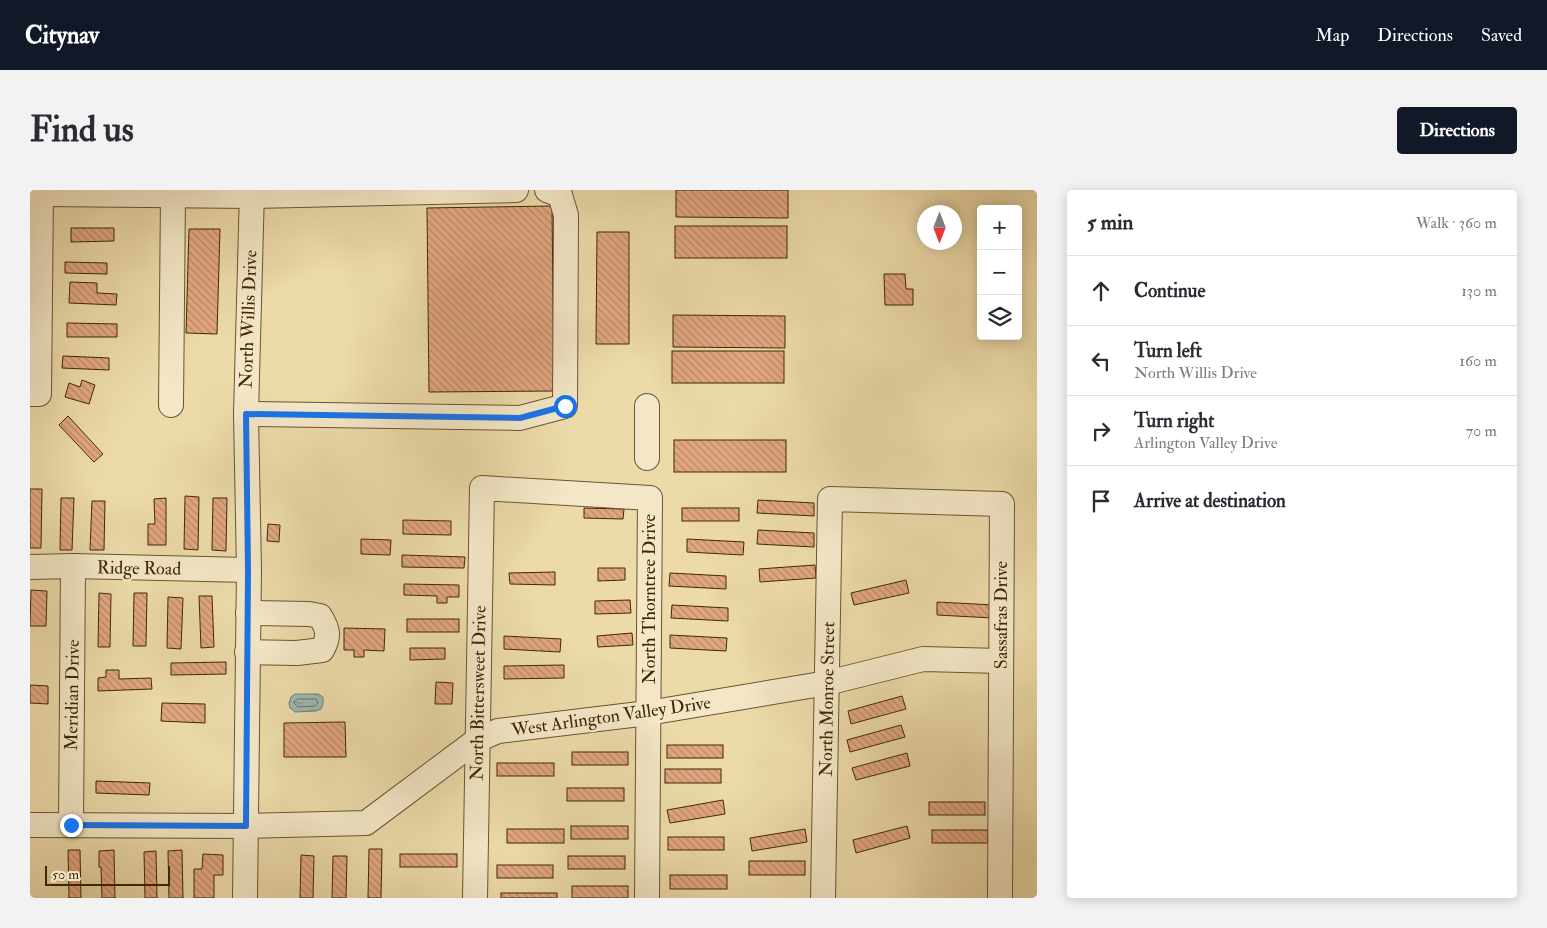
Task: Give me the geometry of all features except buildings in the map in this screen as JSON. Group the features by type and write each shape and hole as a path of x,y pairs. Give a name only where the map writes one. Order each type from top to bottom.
{"street":[{"path":"30,394 39,394 41,192 173,195 516,190"},
{"path":"246,414 520,418 565,406 566,215 560,195 547,190"},
{"name":"North Willis Drive","path":"245,898 248,613 246,414 252,193"},
{"path":"171,406 173,195"},
{"path":"647,406 648,458"},
{"name":"North Thorntree Drive","path":"482,488 650,498 647,898"},
{"name":"North Bittersweet Drive","path":"474,898 482,488"},
{"name":"Sassafras Drive","path":"830,500 1002,504 1000,898"},
{"name":"North Monroe Street","path":"823,898 830,500"},
{"name":"Ridge Road","path":"30,567 73,566 248,570"},
{"name":"Meridian Drive","path":"71,825 73,566"},
{"path":"247,652 297,653 322,650 327,641 327,628 320,616 309,614 248,613"},
{"name":"West Arlington Valley Drive","path":"30,824 246,826 366,823 477,740 498,731 648,713 827,683 922,659 1001,661"}],"water":[{"path":"295,694 318,694 323,697 321,709 295,712 290,708 289,703 291,697"}],"route":[{"path":"71,825 246,826 248,570 246,414 520,418 565,406"}]}
